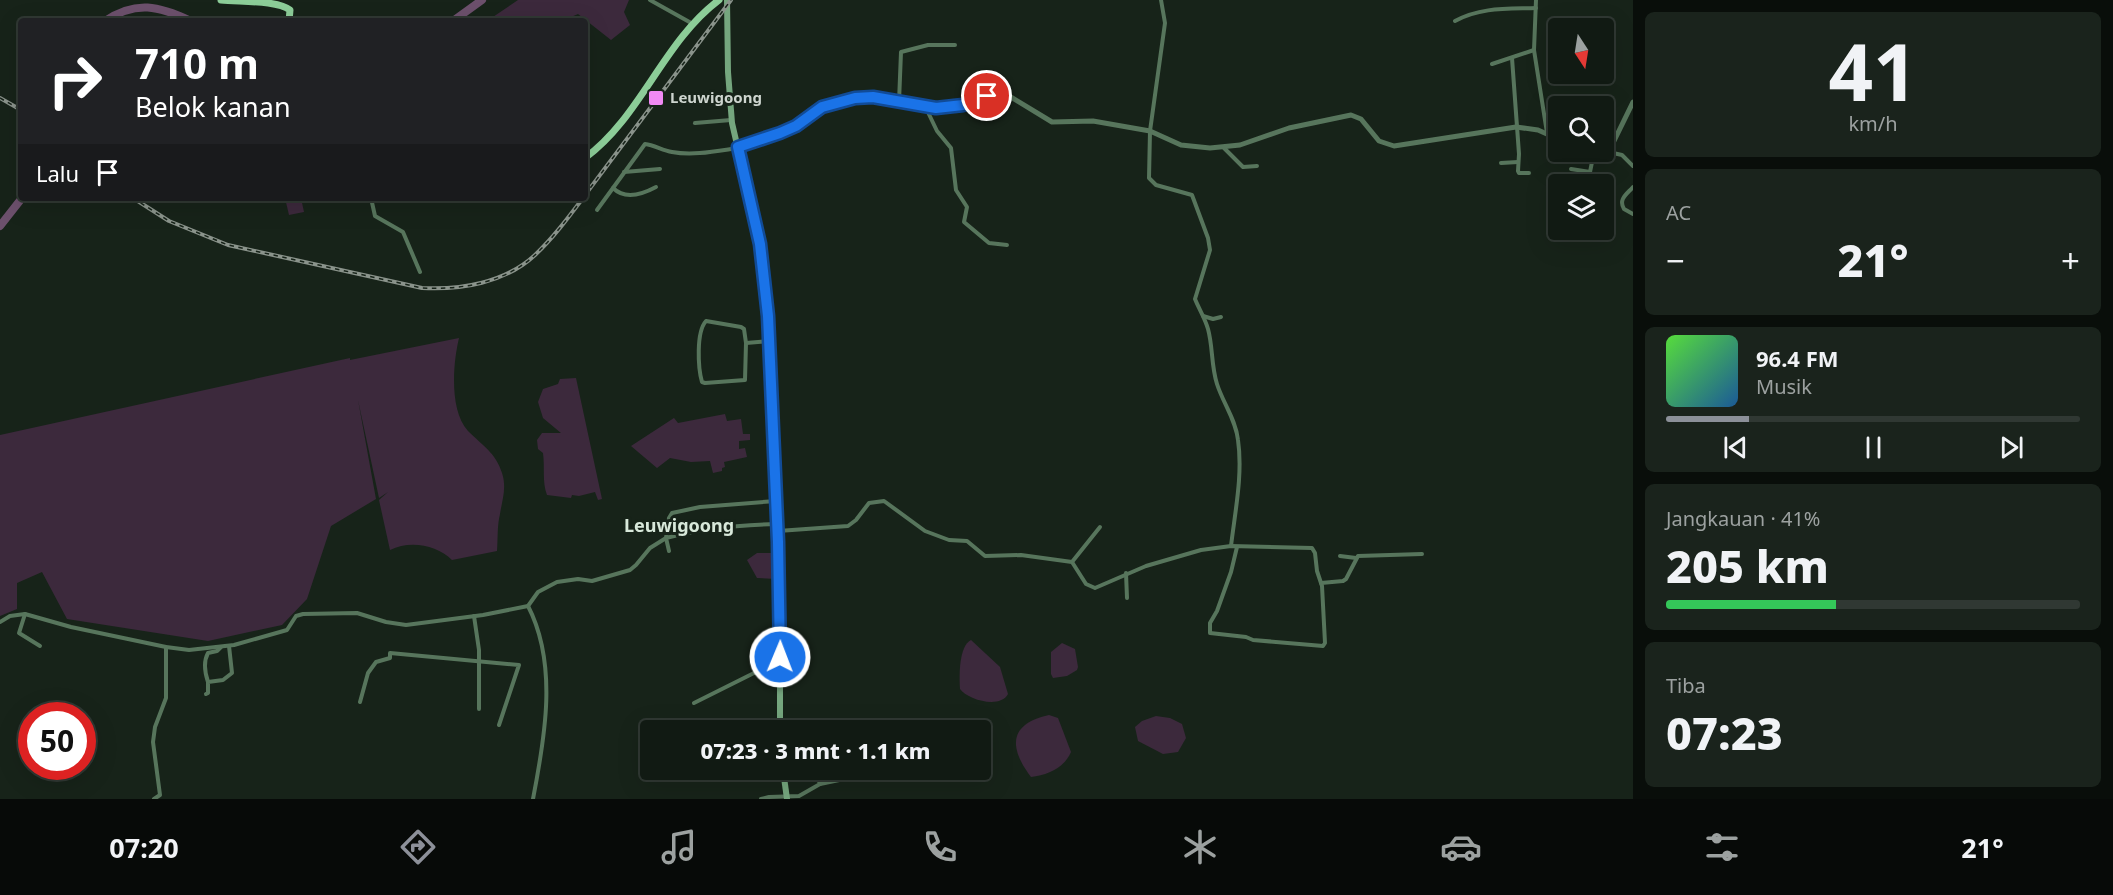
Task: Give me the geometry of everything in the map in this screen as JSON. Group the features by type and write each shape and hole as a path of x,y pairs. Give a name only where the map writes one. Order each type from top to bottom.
{"main road":[{"path":"221,0 266,1 283,5 290,10 289,18"},
{"path":"588,155 610,137 693,24 718,0"},
{"path":"727,0 728,72 732,120 764,267 770,341 780,604 780,720"},
{"path":"784,780 787,798"}],"street":[{"path":"650,0 693,24"},
{"path":"1161,0 1165,23 1150,131 1149,178 1156,185 1192,195 1208,238 1209,256 1195,299 1209,332 1212,366 1216,381 1239,441 1239,470 1231,546"},
{"path":"597,210 645,144 684,153 712,152 738,147 796,126 822,107 855,98 873,97 936,108 955,106 1000,93 1052,122 1093,121 1150,131 1181,146 1224,148 1253,142 1289,128 1351,115 1361,119 1379,141 1394,146 1515,127 1547,133 1534,50 1536,0"},
{"path":"1455,21 1482,10 1536,8"},
{"path":"899,102 901,52 928,45 956,45"},
{"path":"1492,64 1534,50"},
{"path":"1512,58 1519,173 1529,173"},
{"path":"1614,141 1633,102"},
{"path":"925,106 933,125 952,152 956,190 967,207 964,222 989,243 1007,245"},
{"path":"695,123 732,120"},
{"path":"1224,148 1243,167 1257,166"},
{"path":"1614,153 1622,155 1633,166"},
{"path":"1502,163 1518,162"},
{"path":"1571,169 1590,172 1592,162"},
{"path":"623,172 660,169"},
{"path":"614,188 627,195 642,193 657,187"},
{"path":"1633,187 1623,198 1622,203 1624,209 1633,214"},
{"path":"372,201 375,216 405,235 420,272"},
{"path":"1203,316 1221,317"},
{"path":"704,322 742,327 745,331 746,343 745,380 703,383 699,345 704,322"},
{"path":"746,343 770,341"},
{"path":"669,551 666,538 669,518 674,512 700,507 777,501"},
{"path":"0,622 10,616 25,614 71,627 166,647 202,650 229,646 287,630 296,616 303,614 357,613 386,622 406,625 474,616 528,606 538,592 567,579 592,581 630,570 650,548 666,538 712,527 848,526 856,520 869,503 884,501 925,531 949,540 967,541 985,556 1021,555 1072,561"},
{"path":"1072,561 1100,527"},
{"path":"1072,561 1082,578 1092,588 1102,587 1126,573 1201,550 1231,546 1312,548 1321,583 1325,643 1323,646 1212,634 1209,630 1210,624 1228,582 1237,547"},
{"path":"1340,556 1356,558 1422,554"},
{"path":"1321,583 1346,579 1356,558"},
{"path":"1126,573 1127,598"},
{"path":"528,606 540,631 546,701 541,757 533,799"},
{"path":"25,614 19,633 40,646"},
{"path":"474,616 480,662 479,710"},
{"path":"206,694 208,693 208,682 205,672 206,657 208,653 217,651 221,646"},
{"path":"208,682 223,680 232,673 229,646"},
{"path":"154,799 160,793 153,742 155,727 166,698 166,647"},
{"path":"360,702 368,673 375,662 390,658 390,653 519,665 499,725"},
{"path":"694,703 754,673 779,671"},
{"path":"761,799 787,798 804,794 820,783 837,780"}],"shaded area":[{"path":"518,0 629,0 624,12 630,25 611,40 588,22 588,18 583,18 578,14 569,18 491,18"},
{"path":"286,201 302,201 304,212 289,215"},
{"path":"459,338 454,373 458,411 468,431 496,460 503,478 504,489 498,523 497,551 452,560 439,551 423,546 406,545 390,550 379,500 388,492 379,498 358,400 376,499 331,526 307,599 282,625 208,641 67,619 42,572 17,583 17,609 0,616 0,435 350,358 350,360"},
{"path":"576,378 602,499 598,500 595,492 579,496 572,495 571,498 547,495 543,453 538,449 537,440 542,433 561,433 543,418 538,402 543,389 558,384 560,379"},
{"path":"725,414 727,421 741,419 743,434 750,434 750,440 739,441 739,449 745,448 747,457 724,462 725,467 722,471 713,473 710,461 691,462 670,458 657,468 631,446 674,418 678,423"},
{"path":"757,553 775,553 776,579 757,578 747,560"},
{"path":"971,640 1000,667 1008,694 1004,699 984,701 970,697 960,689 962,654"},
{"path":"1062,643 1075,649 1078,667 1067,676 1053,678 1051,652"},
{"path":"1049,715 1058,718 1071,752 1055,770 1031,777 1019,756 1016,738 1026,724"},
{"path":"1156,716 1170,718 1182,724 1186,738 1178,752 1163,754 1138,741 1135,727 1142,721"}],"waterway":[{"path":"457,18 482,0"},
{"path":"110,18 137,8 158,9 183,18"},
{"path":"0,226 20,201"}],"railway":[{"path":"588,191 731,0"},
{"path":"0,98 18,108"},
{"path":"138,201 169,221 228,245 422,288 452,288 482,283 523,265 548,242 581,201"}],"place":[{"name":"Leuwigoong","path":"656,98"}],"district":[{"name":"Leuwigoong","path":"679,526"}],"route":[{"path":"780,657 773,395 764,267 738,147 766,139 796,126 822,107 855,98 873,97 919,106 946,108 963,105 987,96"}]}
